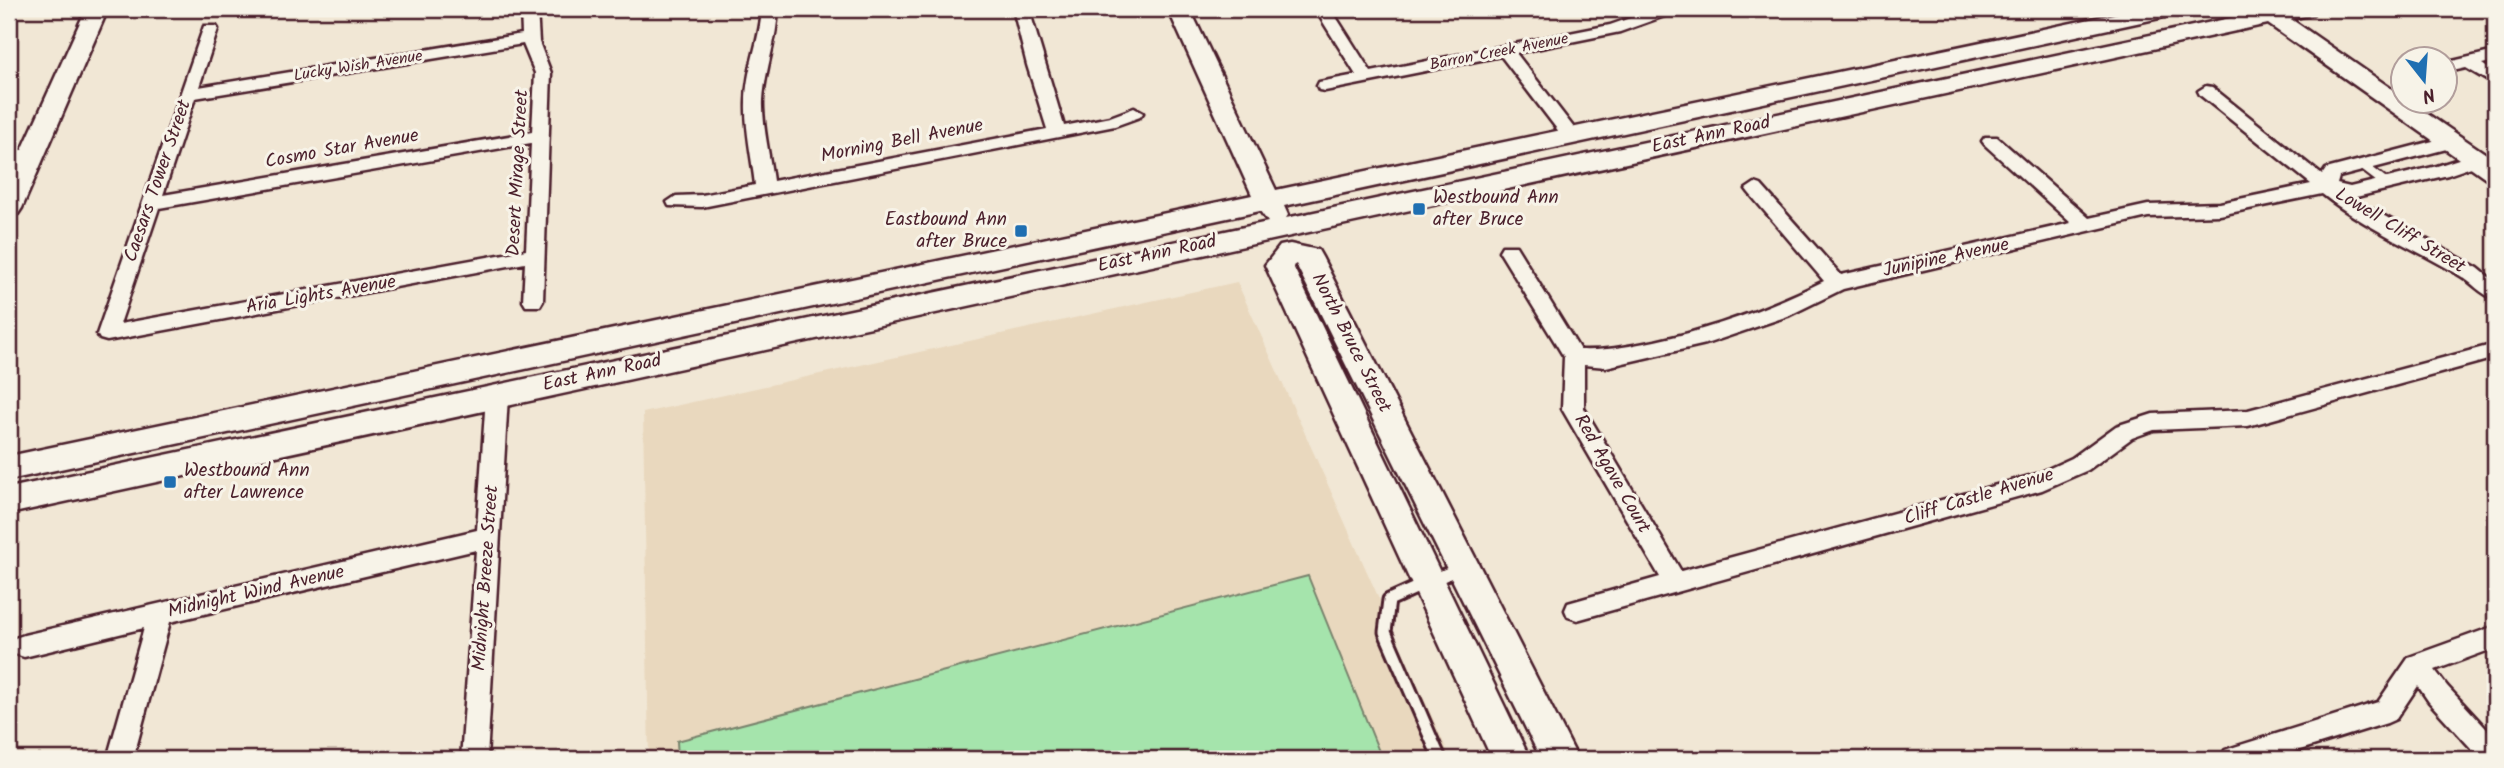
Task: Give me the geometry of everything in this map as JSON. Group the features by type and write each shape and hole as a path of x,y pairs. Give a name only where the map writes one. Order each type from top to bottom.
{"main road":[{"path":"9,208 21,156 101,9"},
{"path":"1179,9 1269,199 1284,238"},
{"name":"East Ann Road","path":"9,468 2169,9"},
{"name":"East Ann Road","path":"9,501 497,396 1284,238 2265,12 2305,9"},
{"path":"2265,12 2486,166"},
{"name":"North Bruce Street","path":"1511,759 1279,265 1290,253 1308,257 1560,759"}],"street":[{"name":"Desert Mirage Street","path":"529,9 529,37 535,58 544,73 533,301"},
{"path":"765,189 754,103 759,60 770,24 770,9"},
{"path":"1021,9 1035,65 1057,132"},
{"path":"1323,9 1366,78"},
{"name":"Barron Creek Avenue","path":"1325,86 1614,29 1670,9"},
{"name":"Caesars Tower Street","path":"107,334 210,29"},
{"name":"Lucky Wish Avenue","path":"188,94 529,37"},
{"path":"1506,51 1572,137"},
{"path":"2458,65 2495,56"},
{"path":"2468,62 2495,80"},
{"name":"Lowell Cliff Street","path":"2206,91 2347,204 2471,273 2495,292"},
{"name":"Morning Bell Avenue","path":"676,202 702,201 1115,121 1134,113"},
{"name":"Cosmo Star Avenue","path":"151,203 541,136"},
{"path":"1991,141 2087,227"},
{"name":"Junipine Avenue","path":"2326,187 2332,173 2452,142"},
{"name":"Junipine Avenue","path":"1574,357 1606,359 1706,337 1761,319 1837,284 2148,211 2220,209 2326,187 2350,192 2486,166"},
{"path":"1755,189 1837,284"},
{"path":"1509,251 1574,357"},
{"name":"Aria Lights Avenue","path":"107,334 535,256"},
{"name":"Cliff Castle Avenue","path":"1577,610 2042,481 2080,464 2124,432 2153,422 2248,418 2495,351"},
{"name":"Red Agave Court","path":"1574,357 1569,391 1573,409 1676,583"},
{"name":"Midnight Breeze Street","path":"474,759 497,396"},
{"name":"Midnight Wind Avenue","path":"23,646 489,537"},
{"path":"120,759 160,614"},
{"path":"2234,759 2387,711 2418,665 2495,637"},
{"path":"2418,665 2438,694 2495,756"}],"lane":[{"path":"2362,165 2387,184"},
{"path":"1440,759 1385,632 1389,600 1463,566"}],"shaded area":[{"path":"1237,282 1451,759 649,759 643,413"}],"green space":[{"path":"1308,576 1382,759 678,759 677,741"}],"place":[{"name":"Westbound Ann after Bruce","path":"1419,209"},
{"name":"Eastbound Ann after Bruce","path":"1021,231"},
{"name":"Westbound Ann after Lawrence","path":"170,482"}]}
